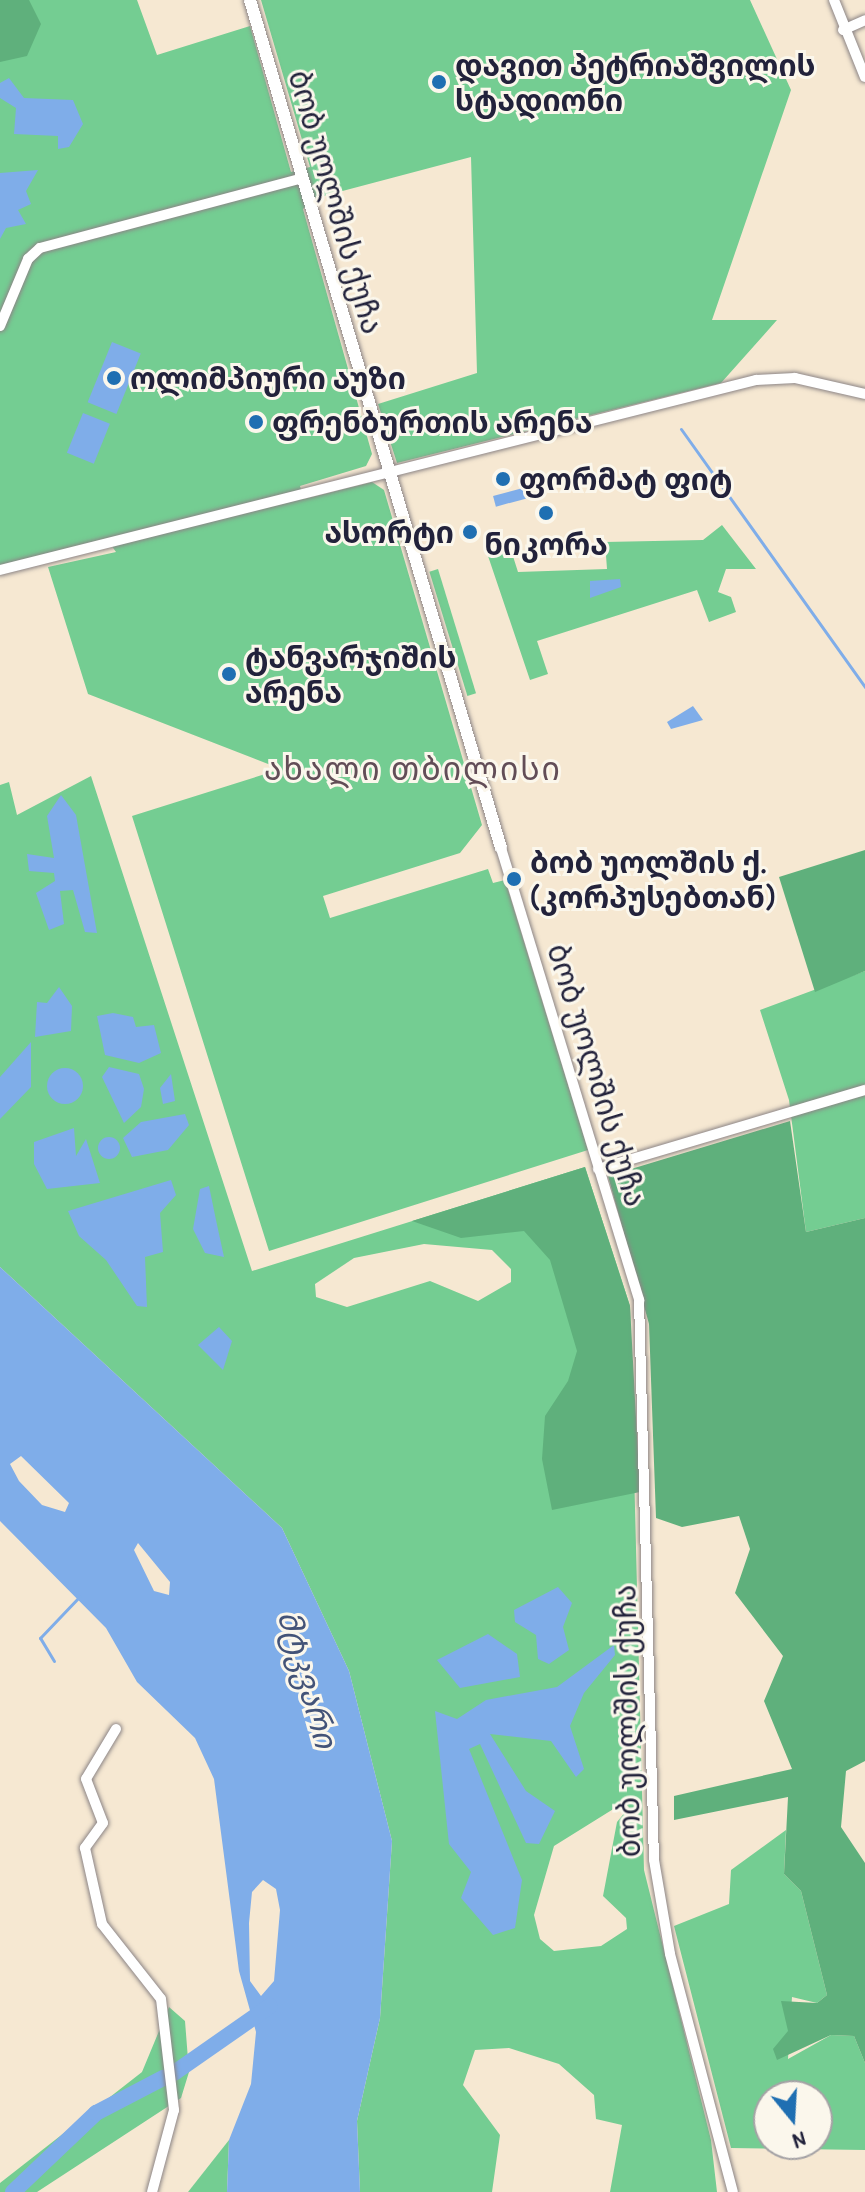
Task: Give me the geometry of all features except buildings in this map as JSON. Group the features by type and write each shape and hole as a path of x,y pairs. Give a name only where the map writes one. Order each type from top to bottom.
{"street":[{"name":"ბობ უოლშის ქუჩა","path":"250,0 385,470 639,1300 655,1867 670,1954 733,2192"},
{"path":"834,0 843,30 865,77"},
{"path":"843,30 865,20"},
{"path":"0,326 28,259 40,248 303,178"},
{"path":"0,570 385,470 756,380 795,378 865,394"},
{"path":"598,1169 865,1090"},
{"path":"116,1729 86,1779 103,1823 85,1848 102,1924 142,1967 163,2010 174,2110 152,2192"}],"green space":[{"path":"0,0 137,0 157,55 250,26 291,172 310,167 261,0 750,0 791,90 712,320 777,320 721,383 397,463 378,404 477,373 471,157 316,198 303,209 372,454 366,466 300,486 304,499 372,482 384,490 482,825 460,853 323,896 330,918 488,869 493,883 505,880 588,1150 269,1251 132,816 281,769 88,694 48,567 116,552 111,545 0,573"},
{"path":"0,0 29,0 41,24 27,56 0,62"},
{"path":"722,525 756,569 726,569 718,592 731,597 736,612 709,622 697,590 537,641 548,674 530,680 488,556 511,550 518,572 607,569 605,542 703,540"},
{"path":"438,569 476,693 467,696 429,572"},
{"path":"91,776 252,1271 585,1167 630,1306 644,1870 711,2140 717,2192 610,2192 622,2125 596,2119 594,2095 559,2064 509,2048 475,2050 463,2085 500,2135 492,2192 360,2192 357,2121 380,2018 392,1841 349,1671 282,1528 0,1267 0,785 9,782 17,815","holes":["424,1244 492,1250 511,1269 511,1282 478,1301 430,1281 347,1307 316,1297 315,1284 354,1258","623,1803 629,1807 617,1822 603,1896 626,1918 627,1929 601,1946 554,1951 540,1939 534,1915 554,1846"]},
{"path":"865,850 865,971 815,992 779,877"},
{"path":"865,971 865,1218 806,1232 789,1100 760,1010"},
{"path":"790,1121 806,1232 865,1218 865,1761 846,1771 841,1827 865,1863 865,2063 854,2036 831,2035 777,2060 773,2049 788,2031 781,2001 817,2003 827,1995 801,1891 784,1874 788,1797 674,1820 674,1796 792,1769 764,1701 783,1656 735,1593 750,1549 739,1516 682,1527 656,1518 649,1324 608,1176"},
{"path":"585,1167 630,1306 640,1492 552,1510 542,1459 545,1416 568,1381 577,1351 550,1260 524,1231 461,1238 412,1221"},
{"path":"786,1830 784,1874 801,1891 827,1995 817,2003 792,1997 788,2059 831,2035 854,2036 865,2063 865,2150 833,2150 833,2080 753,2080 753,2148 731,2148 674,1926 729,1904 731,1870"},
{"path":"169,2007 185,2021 189,2072 181,2098 37,2192 0,2192 0,2183 142,2072"},
{"path":"229,2140 227,2192 188,2192"}],"water":[{"path":"9,78 24,98 73,100 83,124 69,147 58,149 58,136 14,134 16,108 0,98 0,83"},
{"path":"38,170 26,191 31,204 18,210 26,224 6,228 0,239 0,173"},
{"name":"ოლიმპიური აუზი","path":"112,342 141,354 116,414 88,402"},
{"path":"83,413 110,424 94,464 67,453"},
{"path":"523,488 526,499 496,507 493,496"},
{"path":"620,579 621,587 590,598 590,581"},
{"path":"693,706 703,720 671,729 667,722"},
{"path":"61,795 76,815 97,933 85,932 73,890 60,891 64,924 49,930 36,893 55,881 54,873 29,871 27,854 54,858 47,816"},
{"path":"59,987 72,1006 71,1031 35,1037 37,1002 47,1003"},
{"path":"113,1013 133,1017 136,1027 154,1025 161,1053 139,1063 105,1055 97,1016"},
{"path":"31,1042 31,1087 0,1119 0,1077"},
{"path":"109,1067 139,1074 144,1089 141,1107 124,1123 102,1077"},
{"path":"65,1068 78,1073 83,1086 78,1099 65,1104 52,1099 47,1086 52,1073"},
{"path":"171,1074 175,1101 163,1104 160,1088"},
{"path":"185,1114 189,1125 168,1150 132,1157 123,1138 141,1122"},
{"path":"74,1128 76,1156 86,1139 100,1183 47,1189 34,1164 34,1142"},
{"path":"109,1137 117,1140 120,1148 117,1156 109,1159 101,1156 98,1148 101,1140"},
{"path":"171,1180 176,1195 160,1213 163,1252 145,1257 147,1307 137,1306 106,1260 79,1236 68,1211"},
{"path":"209,1186 224,1257 205,1253 193,1229 200,1189"},
{"name":"მტკვარი","path":"0,1267 282,1528 349,1671 392,1841 380,2018 357,2121 360,2192 227,2192 229,2140 251,2084 256,2032 239,1971 214,1779 195,1738 137,1682 106,1628 0,1521","holes":["21,1456 69,1503 65,1512 42,1505 19,1481 10,1464","138,1543 170,1582 169,1595 154,1591 134,1550","263,1880 276,1889 280,1910 274,1981 261,1996 250,1981 252,1892"]},
{"path":"219,1327 232,1341 223,1370 198,1345"},
{"path":"558,1587 572,1603 563,1627 569,1650 549,1664 538,1659 536,1635 515,1622 514,1610"},
{"path":"488,1634 517,1654 520,1677 460,1688 437,1660"},
{"path":"614,1645 615,1655 584,1693 570,1726 584,1769 576,1777 551,1741 490,1734 526,1791 555,1811 539,1844 526,1843 480,1744 469,1749 522,1880 515,1928 493,1935 461,1898 471,1872 449,1844 435,1711 457,1719 486,1700 557,1687"}],"waterway":[{"path":"681,429 865,687"},
{"path":"54,1661 40,1638 80,1596"},
{"path":"174,2073 270,2006"},
{"path":"13,2192 96,2113 163,2078"}],"place":[{"name":"დავით პეტრიაშვილის სტადიონი","path":"439,82"},
{"name":"ოლიმპიური აუზი","path":"114,378"},
{"name":"ფრენბურთის არენა","path":"256,422"},
{"name":"ფორმატ ფიტ","path":"503,479"},
{"name":"ნიკორა","path":"546,513"},
{"name":"ასორტი","path":"470,532"},
{"name":"ტანვარჯიშის არენა","path":"229,674"},
{"name":"ბობ უოლშის ქ. (კორპუსებთან)","path":"514,879"}],"district":[{"name":"ახალი თბილისი","path":"413,769"}]}
